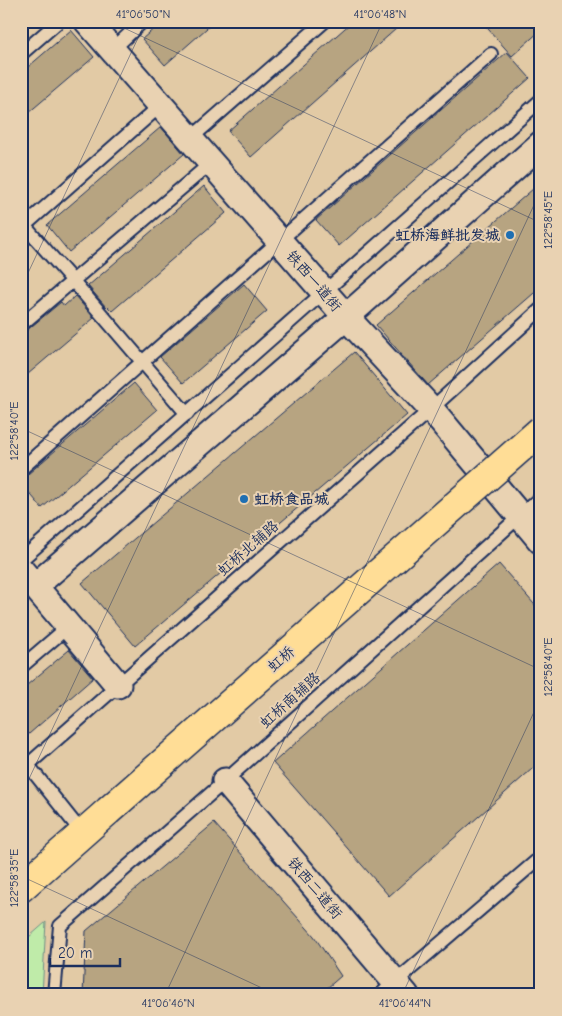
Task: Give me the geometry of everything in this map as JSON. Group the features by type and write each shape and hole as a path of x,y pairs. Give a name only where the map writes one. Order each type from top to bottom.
{"main road":[{"name":"虹桥","path":"21,888 541,430"}],"street":[{"name":"铁西一道街","path":"87,21 346,317 430,409 518,516 541,541"},
{"path":"118,684 28,578 346,317 541,144"},
{"name":"铁西二道街","path":"225,780 394,990"}],"lane":[{"path":"21,54 59,21"},
{"path":"112,50 144,21"},
{"path":"190,139 325,21"},
{"path":"21,469 491,54"},
{"path":"21,560 541,100"},
{"path":"161,105 23,224 187,414"},
{"path":"21,325 211,163"},
{"name":"虹桥北辅路","path":"25,768 541,309"},
{"name":"虹桥南辅路","path":"54,995 60,926 541,497"},
{"path":"21,667 69,626"},
{"path":"25,768 83,834"},
{"path":"394,990 541,858"}],"green space":[{"path":"46,922 42,995 21,995 21,944"}],"building":[{"path":"163,21 215,21 165,65 142,39"},
{"path":"353,21 405,21 251,157 228,131"},
{"path":"481,21 541,21 541,30 512,56"},
{"path":"71,30 94,57 21,119 21,73"},
{"path":"507,52 530,78 339,246 316,220"},
{"path":"161,127 184,154 69,252 47,225"},
{"name":"虹桥海鲜批发城","path":"541,182 541,287 428,385 376,325"},
{"path":"204,186 226,213 112,311 106,307 88,286"},
{"path":"244,284 267,311 183,383 160,357"},
{"path":"75,296 94,318 21,380 21,333 61,302 64,306"},
{"name":"虹桥食品城","path":"354,352 407,415 135,646 82,583"},
{"path":"134,383 157,410 42,508 21,483 21,480"},
{"path":"499,564 541,612 541,761 389,896 273,763"},
{"path":"69,650 93,678 21,741 21,690"},
{"path":"214,823 314,936 341,976 319,995 83,995 86,931"}],"place":[{"name":"虹桥海鲜批发城","path":"510,235"},
{"name":"虹桥食品城","path":"244,499"}]}
